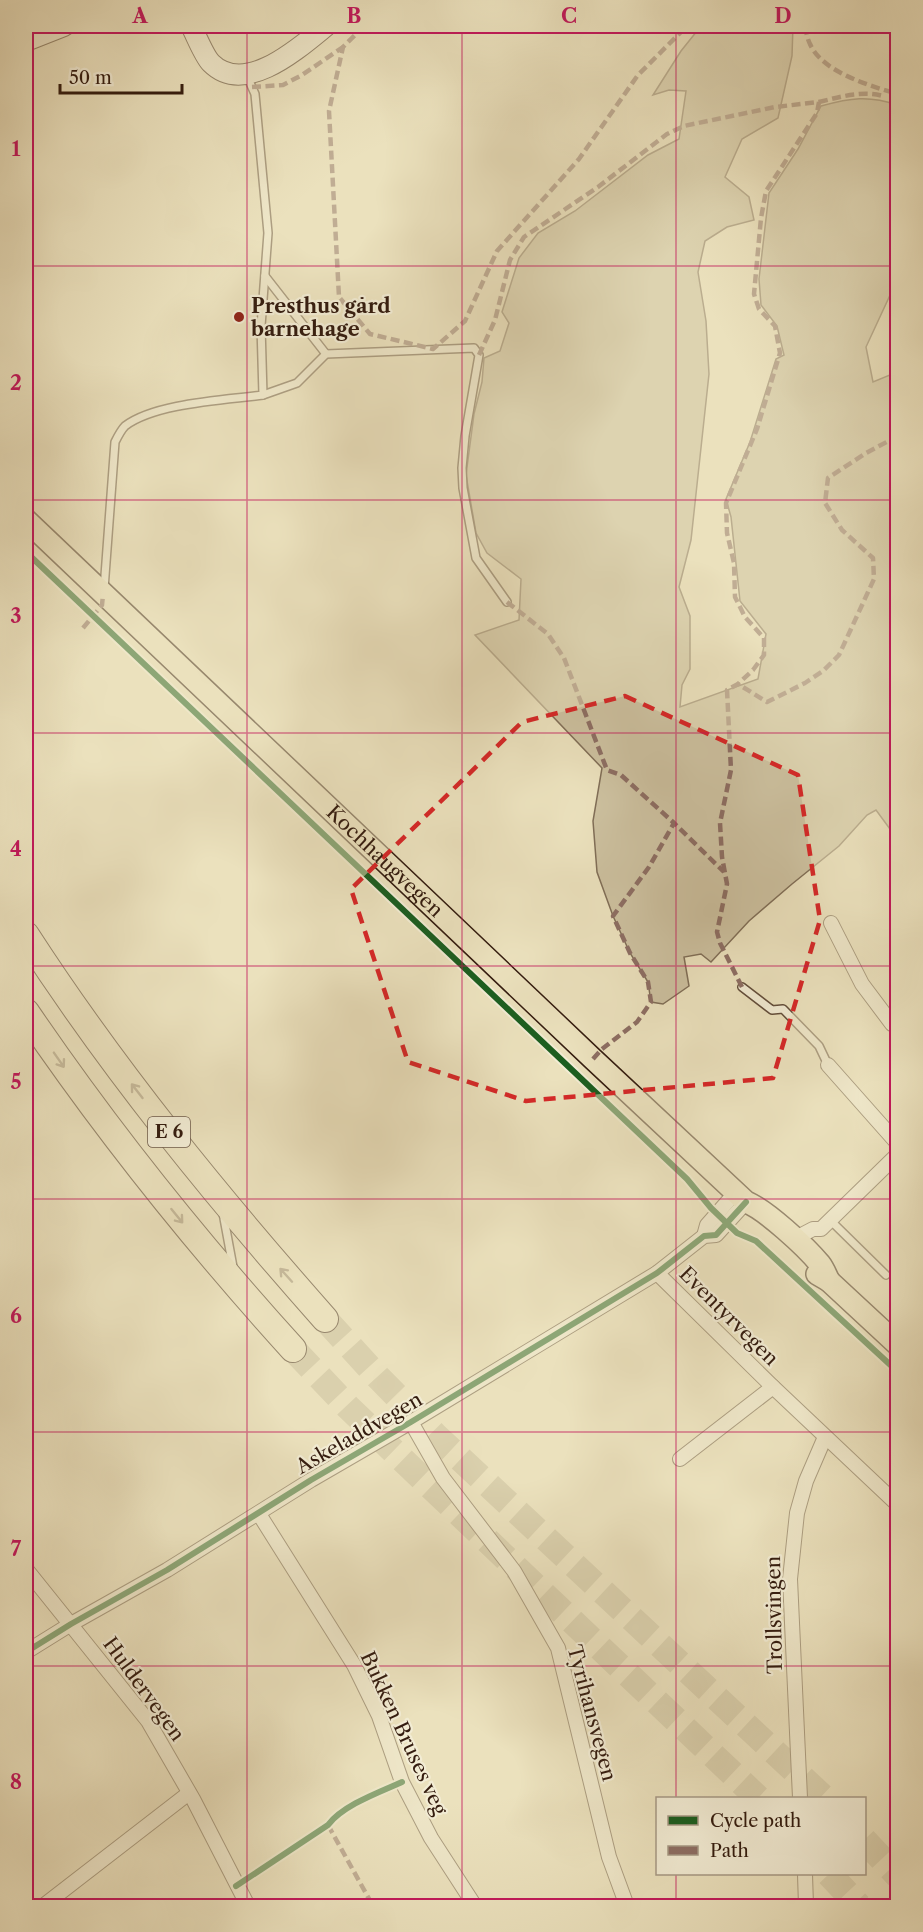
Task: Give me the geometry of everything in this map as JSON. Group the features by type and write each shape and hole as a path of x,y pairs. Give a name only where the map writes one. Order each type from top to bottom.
{"highway":[{"name":"E 6","path":"26,935 125,1075 220,1196 325,1319"},
{"name":"E 6","path":"26,1012 92,1107 141,1172 237,1288 292,1349"}],"main road":[{"name":"Kochhaugvegen","path":"26,520 593,1059 741,1197 758,1206 812,1256 820,1264 829,1281"},
{"name":"Kochhaugvegen","path":"741,1197 750,1214 812,1272 829,1281 897,1345"}],"street":[{"path":"26,41 64,26"},
{"path":"191,26 211,63 228,72 245,74 274,64 298,49 326,26"},
{"path":"831,923 862,984 892,1024 897,1024"},
{"path":"828,1065 897,1144"},
{"path":"794,1239 826,1224 897,1154"},
{"name":"Askeladdvegen","path":"26,1652 167,1570 311,1480 657,1273 704,1236 716,1235 741,1197"},
{"path":"812,1256 826,1224"},
{"name":"Eventyrvegen","path":"657,1273 772,1387 897,1505"},
{"name":"Eventyrvegen","path":"680,1459 772,1387"},
{"name":"Tyrihansvegen","path":"411,1422 443,1478 514,1571 558,1648 609,1857 627,1906"},
{"name":"Trollsvingen","path":"800,1797 790,1579 797,1513 806,1480 825,1437"},
{"name":"Bukken Bruses veg","path":"259,1514 354,1665 379,1716 402,1782 431,1838 475,1906"},
{"name":"Huldervegen","path":"26,1569 148,1721 189,1793 248,1906"},
{"path":"43,1906 189,1793"},
{"path":"805,1875 806,1906"}],"lane":[{"path":"245,74 255,94 268,233 261,326 263,395"},
{"path":"265,275 326,354"},
{"path":"103,595 115,441 123,428 134,420 178,406 263,395 297,383 326,354 474,348 479,355 465,436 463,488 476,558 507,602"},
{"path":"742,987 772,1010 783,1009 819,1046 828,1065"},
{"path":"220,1196 237,1288"},
{"path":"826,1224 886,1275"}],"highlighted area":[{"path":"625,696 798,775 820,920 773,1078 526,1101 408,1062 351,889 522,722"}],"shaded area":[{"path":"701,26 793,26 792,56 778,118 742,139 725,177 749,197 754,220 727,227 705,241 698,272 706,321 709,374 691,540 679,587 690,616 690,669 682,685 680,707 758,679 766,634 740,601 731,517 726,499 750,442 776,359 784,355 777,326 761,305 759,279 769,193 798,149 821,106 859,99 877,100 897,105 897,280 866,347 873,382 897,372 898,840 876,810 867,815 839,846 749,921 711,962 701,954 684,957 689,986 663,1004 651,1002 648,982 630,953 597,872 593,821 602,768 475,635 519,620 521,579 487,553 476,533 466,475 484,358 500,351 509,323 502,312 519,258 538,233 575,211 648,155 679,139 686,91 669,90 653,95 681,51"}],"tunnel":[{"path":"325,1319 436,1436 823,1797"},
{"path":"293,1349 407,1464 757,1797"},
{"path":"866,1842 898,1876"},
{"path":"830,1875 859,1906"}],"marked path":[{"path":"364,26 343,47 329,111 339,297 370,334 433,349 465,321 497,251 579,159 638,75 687,26"},
{"path":"805,26 810,44 825,62 848,77 898,94"},
{"path":"252,87 283,85 343,47"},
{"path":"819,102 859,94 883,96"},
{"path":"479,355 495,320 510,260 524,237 598,187 667,134 684,126 775,107 819,102 817,113 766,191 761,218 754,294 759,309 775,326 780,353 757,429 726,503 727,533 734,563 735,597 745,617 764,638 764,655 753,670 738,684"},
{"path":"742,987 720,943 717,932 727,884 722,857 720,823 731,770 727,690 738,684 767,702 805,683 823,671 839,655 874,579 873,558 842,530 825,503 828,478 866,453 898,436"},
{"path":"83,628 102,605 103,595"},
{"path":"507,602 548,634 564,658 607,770 621,775 674,823"},
{"path":"593,1059 602,1049 637,1022 651,1002 648,982 630,953 613,916 649,867 674,823 724,872"},
{"path":"328,1825 373,1906"}],"cycle path":[{"path":"26,552 687,1179 711,1208 737,1233 756,1241 898,1372"},
{"path":"26,1652 167,1570 311,1480 657,1273 704,1236 716,1235 746,1202"},
{"path":"236,1886 328,1825 352,1805 402,1782"}],"place":[{"name":"Presthus gård barnehage","path":"239,317"}]}
